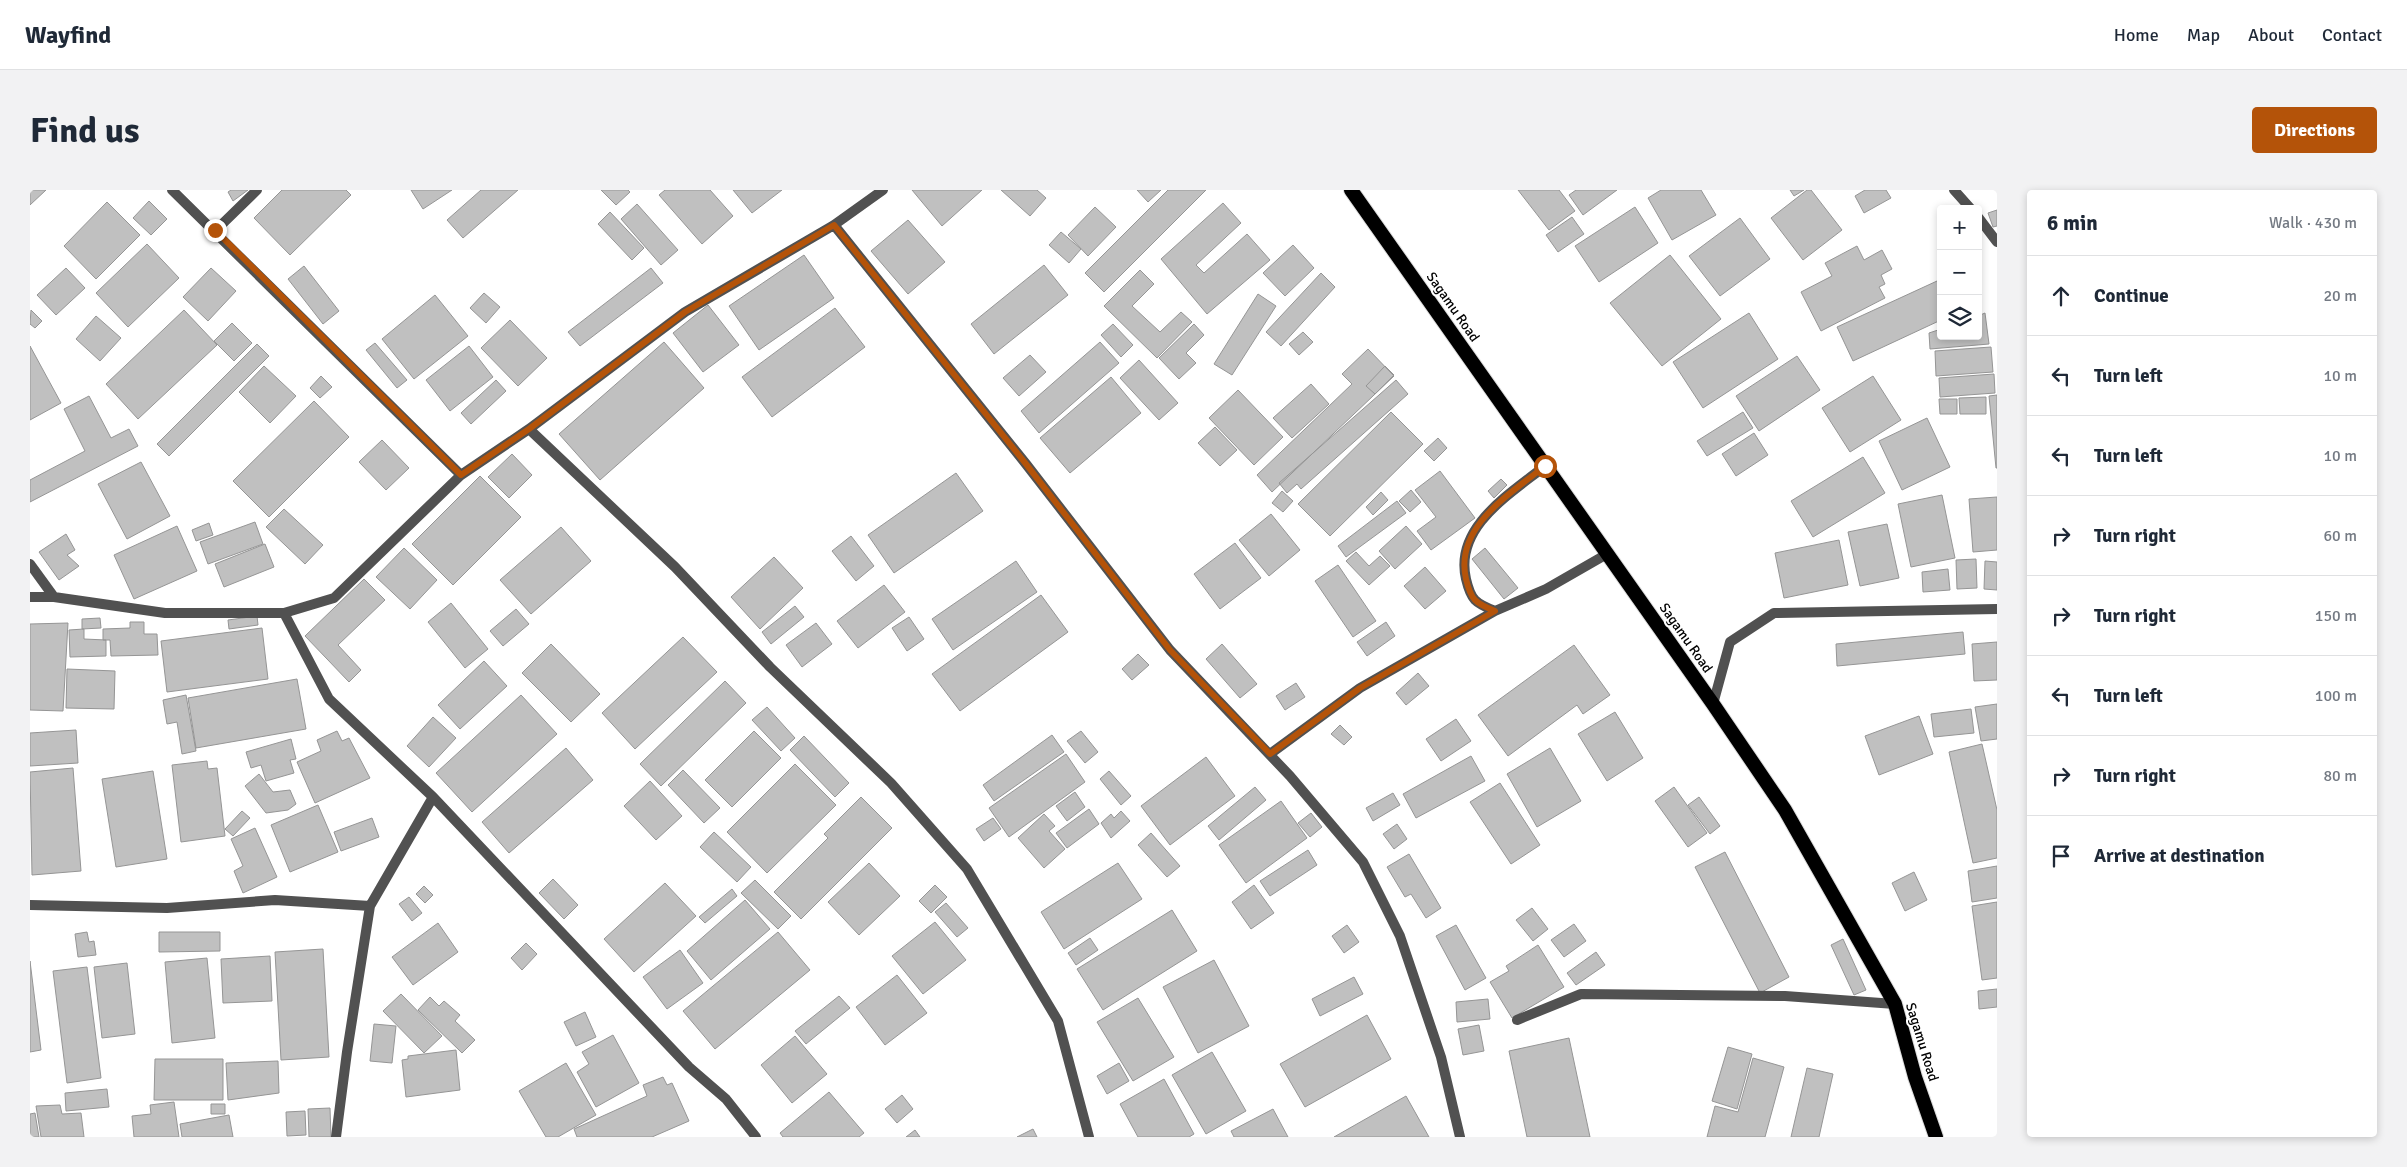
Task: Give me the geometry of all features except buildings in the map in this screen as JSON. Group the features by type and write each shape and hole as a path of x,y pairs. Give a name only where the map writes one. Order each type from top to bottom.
{"highway":[{"name":"Sagamu Road","path":"1350,190 1713,704 1785,810 1895,1004 1915,1077 1936,1137"}],"street":[{"path":"172,190 215,230 461,475"},
{"path":"215,230 257,190"},
{"path":"30,597 54,597 164,613 284,613 334,598 461,475 529,429 685,312 834,225 883,190"},
{"path":"1954,190 1967,205"},
{"path":"1982,222 1997,242"},
{"path":"834,225 1019,456 1170,650 1270,754 1363,862 1400,936 1440,1057 1460,1137"},
{"path":"529,429 675,567 770,667 891,783 967,869 1058,1021 1090,1137"},
{"path":"1495,611 1480,606 1470,596 1464,568 1470,538 1491,509 1545,466"},
{"path":"1270,754 1360,688 1495,611 1546,589 1607,554"},
{"path":"30,564 54,597"},
{"path":"1713,704 1730,642 1774,613 1997,609"},
{"path":"284,613 329,699 434,797 689,1067 726,1099 756,1137"},
{"path":"336,1137 346,1052 370,906 434,797"},
{"path":"30,905 167,908 275,900 370,906"},
{"path":"1517,1020 1581,994 1785,996 1895,1004"}],"route":[{"path":"215,230 461,475 529,429 685,312 834,225 1026,464 1170,650 1270,754 1360,688 1495,611 1480,606 1470,596 1464,568 1470,538 1491,509 1545,466"}]}
